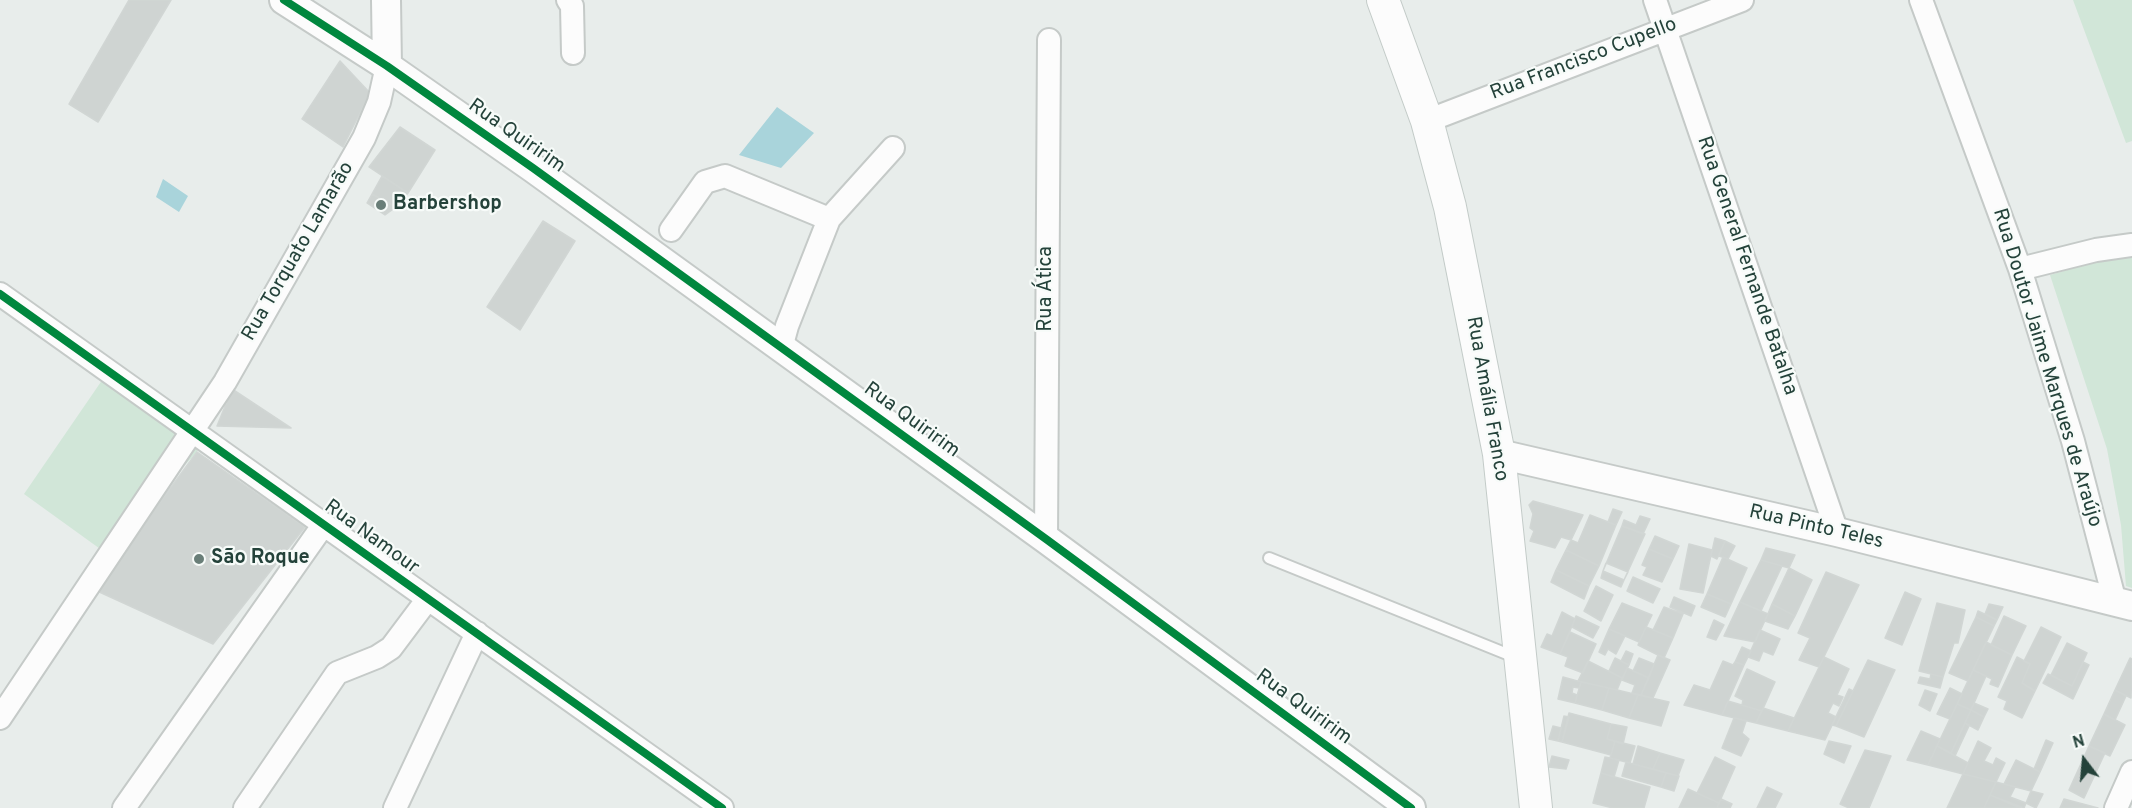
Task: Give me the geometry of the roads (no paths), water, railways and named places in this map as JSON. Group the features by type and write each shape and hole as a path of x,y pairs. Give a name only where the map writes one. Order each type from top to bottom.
{"main road":[{"name":"Rua Amália Franco","path":"1383,0 1426,121 1450,207 1499,454 1536,808"}],"street":[{"name":"Rua Quiririm","path":"284,0 387,66 781,348 1046,538 1411,808"},
{"path":"386,0 387,66"},
{"path":"568,0 572,6 573,53"},
{"name":"Rua General Fernande Batalha","path":"1655,0 1837,532"},
{"name":"Rua Francisco Cupello","path":"1426,121 1742,0"},
{"name":"Rua Doutor Jaime Marques de Araújo","path":"1921,0 2020,269 2124,604"},
{"name":"Rua Ática","path":"1046,538 1049,40"},
{"name":"Rua Torquato Lamarão","path":"0,718 195,430 323,213 364,138 379,102 387,66"},
{"path":"781,348 787,326 829,219 893,148"},
{"path":"671,231 705,182 725,176 829,219"},
{"path":"2020,269 2132,245"},
{"name":"Rua Namour","path":"0,294 195,430 427,600 477,633 722,808"},
{"name":"Rua Pinto Teles","path":"1499,454 1837,532 2124,604"},
{"path":"124,808 324,524"},
{"path":"245,808 337,673 377,657 391,648 427,600"},
{"path":"395,808 477,633"},
{"path":"2116,808 2132,772"}],"lane":[{"path":"1269,558 1520,659"}],"water":[{"path":"777,107 814,133 781,168 739,155"},
{"path":"163,179 188,196 179,212 156,197"}],"place":[{"name":"Barbershop","path":"381,205"},
{"name":"São Roque","path":"199,559"}]}
